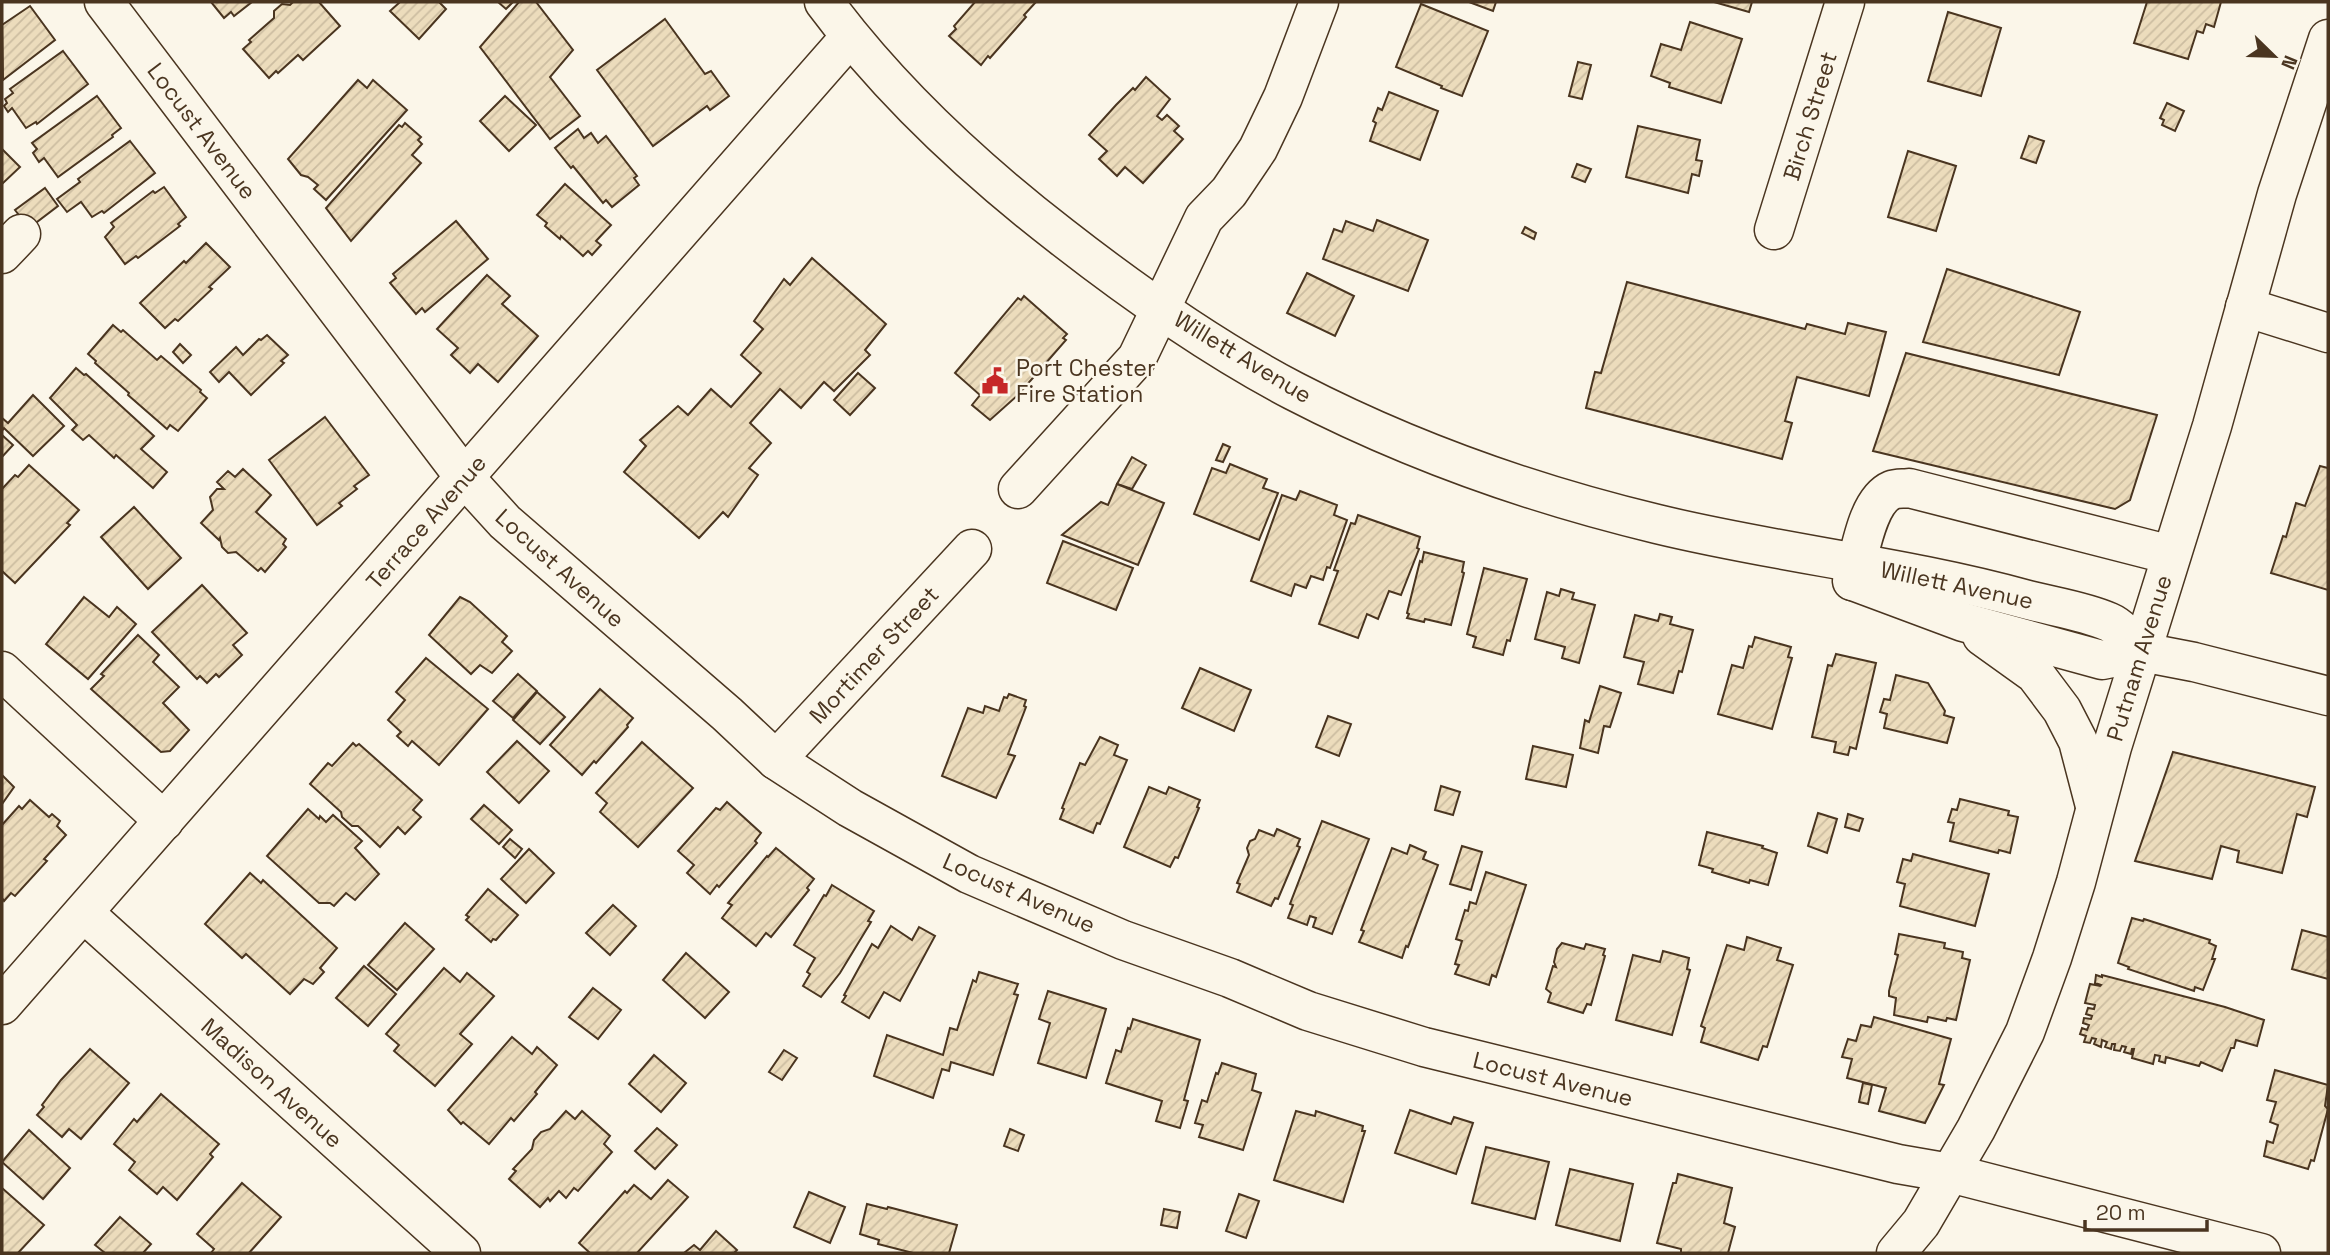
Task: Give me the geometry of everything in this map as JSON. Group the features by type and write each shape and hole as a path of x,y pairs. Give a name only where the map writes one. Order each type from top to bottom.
{"street":[{"name":"Locust Avenue","path":"104,2 465,478 505,522 727,714 776,760 850,808 969,874 1123,940 1230,978 1308,1012 1424,1047 1898,1164 1950,1173 2261,1253"},
{"name":"Willett Avenue","path":"824,2 850,37 951,144 1030,212 1109,273 1211,343 1294,391 1405,443 1532,489 1655,524 1759,546 1855,572 1975,585 2113,623 2142,652"},
{"path":"1018,489 1137,358 1204,218 1229,192 1258,149 1283,97 1319,2"},
{"name":"Birch Street","path":"1774,230 1845,2"},
{"name":"Terrace Avenue","path":"2,1005 850,37"},
{"name":"Putnam Avenue","path":"1896,1253 1921,1223 1976,1129 2025,1032 2073,894 2112,747 2211,426 2277,194 2328,39"},
{"path":"2245,307 2328,333"},
{"path":"1855,572 1869,517 1880,500 1892,490 1909,488 2171,555"},
{"name":"Mortimer Street","path":"776,760 972,549"},
{"name":"Willett Avenue","path":"1855,572 1963,622 2102,660 2142,652 2194,662 2328,696"},
{"path":"1963,622 2035,674 2062,710 2078,741 2096,810"},
{"path":"2,671 164,821"},
{"name":"Madison Avenue","path":"84,913 461,1253"}],"building":[{"path":"211,2 252,2 234,16 231,12 224,18"},
{"path":"293,2 319,2 340,26 303,60 298,55 269,78 243,49 251,42 249,40 274,18 274,11 282,4 290,5"},
{"path":"400,2 439,2 446,9 419,39 390,11"},
{"path":"498,2 513,2 506,9"},
{"path":"519,2 536,2 573,50 550,77 580,116 550,139 480,47"},
{"path":"975,2 1036,2 1024,15 1026,17 981,65 949,36 956,29 954,26"},
{"path":"1469,2 1496,2 1493,11"},
{"path":"1714,2 1752,2 1749,12"},
{"path":"2147,2 2221,2 2214,27 2206,24 2203,33 2197,31 2188,59 2134,43"},
{"path":"1421,4 1488,31 1462,96 1396,67"},
{"path":"30,6 55,40 3,80 2,25"},
{"path":"1948,12 2001,28 1981,96 1928,81"},
{"path":"665,19 705,74 711,71 729,96 710,110 707,106 653,146 597,70"},
{"path":"1690,22 1742,39 1721,103 1669,87 1670,83 1651,76 1661,44 1681,50"},
{"path":"63,51 88,84 37,124 36,122 26,128 12,108 8,112 4,106 7,103 5,99 13,93 10,89"},
{"path":"1578,62 1591,65 1582,99 1569,96"},
{"path":"1146,77 1170,99 1157,116 1162,120 1167,115 1179,126 1174,131 1183,139 1143,183 1125,167 1117,176 1099,159 1107,151 1089,135"},
{"path":"358,80 367,88 373,80 407,110 326,200 314,189 318,185 301,175 288,159"},
{"path":"1389,92 1438,111 1420,160 1370,141 1378,108 1382,110"},
{"path":"97,96 121,128 113,137 58,177 44,158 39,162 33,153 37,149 32,143"},
{"path":"505,96 536,125 509,151 480,121"},
{"path":"2167,103 2184,111 2175,131 2162,125 2164,120 2160,118"},
{"path":"405,123 421,137 418,140 422,144 412,155 421,163 351,241 326,208 399,125 402,127"},
{"path":"1638,126 1700,140 1696,160 1702,161 1699,176 1692,174 1688,193 1626,177"},
{"path":"578,129 584,138 591,133 598,143 606,136 637,176 634,178 639,185 612,207 606,200 603,203 555,148"},
{"path":"2029,136 2044,141 2036,163 2021,158"},
{"path":"130,141 155,173 104,213 102,211 92,217 81,202 67,212 57,199 80,182 78,179"},
{"path":"2,151 20,167 2,184"},
{"path":"1908,151 1956,166 1936,231 1888,217"},
{"path":"1577,164 1591,169 1585,182 1572,177"},
{"path":"565,184 611,225 596,241 601,245 592,255 588,251 583,256 545,226 547,223 537,215"},
{"path":"164,187 186,217 178,224 180,226 138,258 136,256 125,264 105,237 114,227 111,223 153,191 155,193"},
{"path":"45,188 58,206 29,228 15,210"},
{"path":"1377,220 1428,240 1408,291 1323,259 1334,229 1342,232 1346,221 1373,231"},
{"path":"456,221 488,259 425,312 422,308 416,314 390,283 396,278 393,274"},
{"path":"1525,227 1536,233 1534,239 1522,233"},
{"path":"206,243 230,267 209,287 212,289 178,321 175,319 165,328 140,303"},
{"path":"812,258 886,324 865,350 870,355 834,391 824,382 801,408 780,389 750,423 771,443 749,468 758,475 728,517 723,512 699,538 624,472 646,446 640,440 678,406 688,415 711,389 731,407 761,373 741,355 763,329 754,321 784,279 790,285"},
{"path":"1947,269 2080,312 2059,375 1923,342"},
{"path":"1307,273 1354,296 1335,336 1287,313"},
{"path":"487,275 510,296 502,304 538,336 498,382 478,364 470,373 451,355 458,348 437,329"},
{"path":"1627,282 1805,329 1807,324 1845,334 1848,323 1886,332 1869,396 1797,377 1785,421 1792,423 1782,459 1586,408 1595,372 1601,373"},
{"path":"1024,296 1067,334 1063,338 1066,340 1018,395 990,420 972,405 980,395 955,373 1018,298 1021,300"},
{"path":"113,325 121,332 123,330 157,360 161,356 207,398 178,431 170,425 167,429 128,395 129,393 88,354"},
{"path":"267,335 288,355 281,361 284,363 251,395 229,372 219,382 210,372 236,347 243,355"},
{"path":"180,344 191,355 183,363 173,352"},
{"path":"1906,353 2157,415 2130,500 2115,509 1873,451"},
{"path":"76,368 154,436 141,449 167,472 153,488 89,435 83,440 72,430 77,425 50,398"},
{"path":"858,373 875,388 850,415 834,400"},
{"path":"33,395 64,426 33,456 4,428 2,431 2,418 8,423"},
{"path":"325,417 369,475 354,486 357,489 339,503 342,506 317,525 269,460"},
{"path":"2,435 13,445 2,457"},
{"path":"1223,444 1230,447 1223,462 1216,460"},
{"path":"1132,457 1146,465 1132,489 1117,484"},
{"path":"1230,464 1267,479 1263,488 1278,493 1259,540 1194,514 1212,468 1226,473"},
{"path":"29,465 79,510 67,523 70,525 15,583 2,571 2,489"},
{"path":"2320,466 2328,468 2328,590 2271,573 2296,503 2305,506"},
{"path":"243,469 271,495 256,512 286,539 283,544 286,547 265,572 261,568 258,571 236,552 228,553 222,547 220,538 219,540 201,523 213,510 210,497 217,489 224,489 217,482 228,471 235,477"},
{"path":"1117,484 1164,503 1138,565 1062,535 1101,502 1108,505"},
{"path":"1300,491 1337,505 1334,515 1347,520 1323,580 1311,576 1306,588 1295,584 1291,596 1251,581 1282,495 1296,500"},
{"path":"134,507 181,558 148,589 101,537"},
{"path":"1358,515 1420,537 1419,549 1401,595 1389,591 1378,619 1367,614 1358,638 1319,624 1338,571 1334,570 1351,523 1355,524"},
{"path":"1063,541 1133,568 1116,610 1047,583"},
{"path":"1424,552 1464,562 1464,573 1451,625 1407,618"},
{"path":"1484,568 1527,579 1510,641 1507,640 1503,655 1473,647 1476,637 1467,634"},
{"path":"202,585 247,633 233,645 242,655 219,677 216,674 207,683 200,676 197,679 152,632"},
{"path":"1561,589 1574,593 1572,599 1595,605 1579,663 1562,658 1565,647 1535,639 1547,592 1559,596"},
{"path":"84,597 109,617 117,607 136,624 88,679 46,644"},
{"path":"460,597 470,602 507,636 502,642 512,651 492,673 480,665 471,674 429,635"},
{"path":"1660,614 1672,617 1670,624 1693,630 1682,672 1679,671 1673,693 1638,684 1644,662 1624,657 1635,615 1658,621"},
{"path":"138,635 159,655 153,662 179,687 163,703 189,730 170,751 161,752 91,689 104,676 101,674"},
{"path":"1755,637 1791,647 1788,657 1792,658 1772,729 1718,714 1732,665 1743,668 1749,646 1752,647"},
{"path":"1836,654 1876,663 1856,749 1850,747 1848,755 1834,752 1836,742 1812,737 1828,665 1832,666"},
{"path":"426,658 488,709 439,765 412,741 408,746 397,736 401,732 388,720 405,700 396,692"},
{"path":"1200,668 1251,690 1234,731 1182,708"},
{"path":"518,674 537,691 513,718 493,701"},
{"path":"1896,675 1928,683 1945,711 1944,715 1954,718 1947,743 1884,728 1887,714 1880,712 1884,699 1890,700"},
{"path":"1600,686 1621,693 1610,727 1604,726 1598,753 1580,748 1585,720 1589,722"},
{"path":"600,689 633,718 596,763 594,761 582,775 550,745"},
{"path":"537,692 565,717 540,744 513,720"},
{"path":"1009,694 1026,700 1026,707 1008,754 1015,756 996,798 942,776 968,708 983,713 985,706 999,711 1004,697 1007,698"},
{"path":"1328,716 1351,724 1339,756 1316,747"},
{"path":"1100,737 1118,745 1114,755 1127,760 1100,824 1097,823 1093,833 1060,819 1080,763 1085,765"},
{"path":"517,741 549,771 519,803 487,772"},
{"path":"642,742 693,788 638,847 600,812 607,803 596,793"},
{"path":"353,743 356,746 359,744 422,800 413,810 421,817 405,834 398,827 380,847 358,826 352,826 342,817 341,812 310,784 328,763 332,766"},
{"path":"1533,746 1573,755 1566,787 1526,779"},
{"path":"2173,752 2315,787 2307,817 2297,814 2282,873 2237,862 2239,851 2221,846 2212,879 2135,861"},
{"path":"2,775 14,787 2,804"},
{"path":"1441,786 1460,792 1453,815 1435,810"},
{"path":"1149,787 1166,794 1169,787 1200,800 1178,858 1175,857 1170,867 1124,847"},
{"path":"1960,799 2009,811 2008,815 2018,817 2010,853 1999,850 1998,853 1950,841 1954,823 1948,822 1952,809 1957,810"},
{"path":"30,800 49,817 52,814 60,821 57,826 66,835 44,859 47,861 15,896 11,893 4,901 2,825 19,806 22,809"},
{"path":"727,802 761,833 755,841 757,843 710,894 687,873 694,865 678,851 716,808 720,810"},
{"path":"484,805 512,830 499,844 471,819"},
{"path":"308,809 326,822 333,815 362,841 355,848 379,874 355,900 346,893 334,906 330,903 319,903 267,856"},
{"path":"1818,813 1837,819 1827,853 1808,846"},
{"path":"1848,814 1863,819 1859,831 1845,827"},
{"path":"1322,821 1369,839 1332,934 1313,927 1316,918 1310,916 1307,925 1288,918 1293,905 1290,904"},
{"path":"1277,829 1300,839 1297,846 1300,847 1278,899 1275,898 1271,906 1237,892 1240,884 1237,883 1249,855 1247,848 1250,841 1255,839 1259,830 1274,836"},
{"path":"1707,832 1763,846 1762,848 1777,853 1768,885 1750,880 1749,883 1712,872 1713,869 1699,865"},
{"path":"510,839 522,849 515,858 503,847"},
{"path":"1410,845 1426,852 1423,859 1438,865 1402,958 1359,942 1392,848 1407,854"},
{"path":"1462,846 1482,852 1471,890 1450,884"},
{"path":"776,848 814,879 807,888 809,890 771,937 766,933 756,946 722,918 732,905 728,903"},
{"path":"529,849 554,873 526,903 501,879"},
{"path":"1913,854 1989,874 1975,926 1900,906 1905,884 1897,882 1903,859 1911,861"},
{"path":"1486,872 1526,885 1496,977 1492,975 1489,985 1455,974 1462,941 1456,939 1465,910 1468,911 1470,902 1476,904"},
{"path":"250,873 261,883 263,880 337,948 320,968 324,972 313,984 304,979 290,994 246,954 242,958 205,924"},
{"path":"832,885 874,911 868,921 871,922 840,973 821,997 803,986 815,958 794,945"},
{"path":"488,889 518,915 496,940 491,942 466,920 469,917 466,915"},
{"path":"613,905 636,926 610,955 586,933"},
{"path":"2132,918 2144,919 2210,940 2209,943 2216,946 2212,959 2215,959 2203,990 2195,987 2194,991 2128,969 2129,967 2118,963"},
{"path":"405,923 434,949 397,990 368,965"},
{"path":"891,926 912,940 919,927 935,936 900,1001 884,992 869,1018 842,1002 872,944 878,948"},
{"path":"2302,930 2328,937 2328,979 2292,969"},
{"path":"1899,934 1945,943 1944,948 1963,952 1962,958 1970,960 1956,1020 1928,1017 1927,1022 1894,1015 1896,998 1889,996 1889,991 1898,955 1895,954"},
{"path":"1747,937 1781,948 1777,960 1793,965 1767,1047 1763,1046 1758,1060 1701,1042 1705,1028 1701,1026 1727,945 1744,950"},
{"path":"1562,943 1584,949 1586,944 1605,949 1591,1005 1587,1004 1583,1013 1548,1002 1551,993 1546,989 1553,966 1556,967 1554,962 1557,949"},
{"path":"1663,951 1689,958 1687,969 1690,970 1672,1035 1616,1020 1633,955 1660,962"},
{"path":"686,953 729,992 705,1018 663,980"},
{"path":"364,966 396,994 368,1026 336,998"},
{"path":"444,968 460,982 467,973 494,996 460,1034 472,1044 435,1086 394,1051 399,1045 386,1034"},
{"path":"979,972 1018,984 1014,994 1018,995 993,1075 951,1062 949,1071 942,1069 933,1098 874,1076 887,1035 943,1055 950,1028 957,1030 973,980 976,982"},
{"path":"2096,975 2225,1007 2264,1020 2257,1046 2236,1040 2222,1071 2201,1062 2199,1066 2166,1057 2165,1063 2159,1061 2160,1056 2155,1055 2153,1064 2132,1058 2134,1049 2131,1054 2124,1052 2126,1047 2122,1046 2120,1051 2114,1050 2115,1044 2112,1044 2111,1049 2105,1047 2107,1042 2102,1040 2101,1047 2094,1044 2096,1039 2092,1038 2090,1043 2084,1042 2086,1036 2080,1034 2082,1028 2087,1030 2089,1025 2083,1023 2084,1018 2091,1019 2092,1016 2086,1014 2088,1008 2094,1009 2095,1005 2085,1003 2090,984 2101,985 2095,983"},
{"path":"593,988 621,1010 598,1039 569,1017"},
{"path":"1048,991 1106,1009 1086,1078 1038,1063 1050,1023 1039,1019"},
{"path":"1874,1017 1951,1039 1939,1084 1944,1085 1925,1123 1879,1111 1886,1088 1847,1078 1852,1059 1842,1057 1848,1039 1856,1041 1861,1025 1871,1027"},
{"path":"1133,1019 1200,1040 1184,1100 1188,1101 1180,1128 1156,1121 1162,1101 1106,1083 1116,1050 1121,1052"},
{"path":"512,1037 532,1054 537,1047 557,1065 514,1121 511,1118 489,1144 463,1122 461,1124 448,1110"},
{"path":"90,1049 129,1083 81,1139 69,1129 62,1137 37,1115 61,1080"},
{"path":"784,1050 797,1058 782,1080 769,1072"},
{"path":"654,1055 686,1083 661,1112 629,1084"},
{"path":"1222,1063 1256,1074 1252,1090 1261,1093 1243,1150 1199,1137 1203,1125 1195,1123 1202,1100 1207,1102"},
{"path":"2275,1070 2328,1085 2325,1106 2328,1109 2314,1161 2311,1160 2308,1169 2264,1156 2267,1141 2273,1143 2278,1125 2270,1122 2276,1102 2267,1100"},
{"path":"1863,1083 1872,1085 1868,1104 1859,1102"},
{"path":"161,1094 219,1144 210,1154 213,1157 177,1200 163,1187 157,1194 129,1170 135,1162 114,1144 134,1119 137,1122"},
{"path":"1410,1110 1451,1124 1454,1117 1473,1123 1456,1174 1395,1153"},
{"path":"566,1111 575,1119 582,1111 610,1136 604,1144 612,1152 578,1191 574,1188 566,1198 559,1191 540,1207 509,1179 516,1171 513,1169 532,1149 534,1140 541,1132 550,1129"},
{"path":"1296,1111 1315,1116 1316,1111 1363,1126 1362,1131 1365,1131 1343,1202 1274,1180"},
{"path":"657,1128 677,1145 655,1169 635,1151"},
{"path":"1010,1129 1024,1135 1018,1151 1004,1146"},
{"path":"29,1130 70,1168 43,1199 2,1162"},
{"path":"1486,1147 1549,1162 1535,1219 1472,1203"},
{"path":"1570,1169 1633,1184 1620,1241 1556,1225"},
{"path":"1678,1174 1732,1188 1724,1223 1735,1227 1728,1253 1681,1253 1681,1249 1657,1243 1673,1183 1676,1183"},
{"path":"668,1180 688,1197 637,1253 590,1253 579,1243 625,1191 627,1193 634,1185 651,1199"},
{"path":"242,1183 281,1217 249,1253 211,1253 214,1249 197,1234"},
{"path":"2,1188 44,1225 18,1253 2,1253"},
{"path":"809,1192 845,1207 830,1243 794,1227"},
{"path":"1239,1194 1259,1201 1246,1238 1226,1231"},
{"path":"867,1204 957,1225 949,1253 913,1253 878,1244 879,1240 860,1234"},
{"path":"1164,1209 1180,1212 1177,1228 1161,1225"},
{"path":"120,1217 151,1244 143,1253 105,1253 95,1245"},
{"path":"716,1231 737,1250 734,1253 684,1253 694,1245 700,1250"}],"place":[{"name":"Port Chester Fire Station","path":"995,381"}]}
